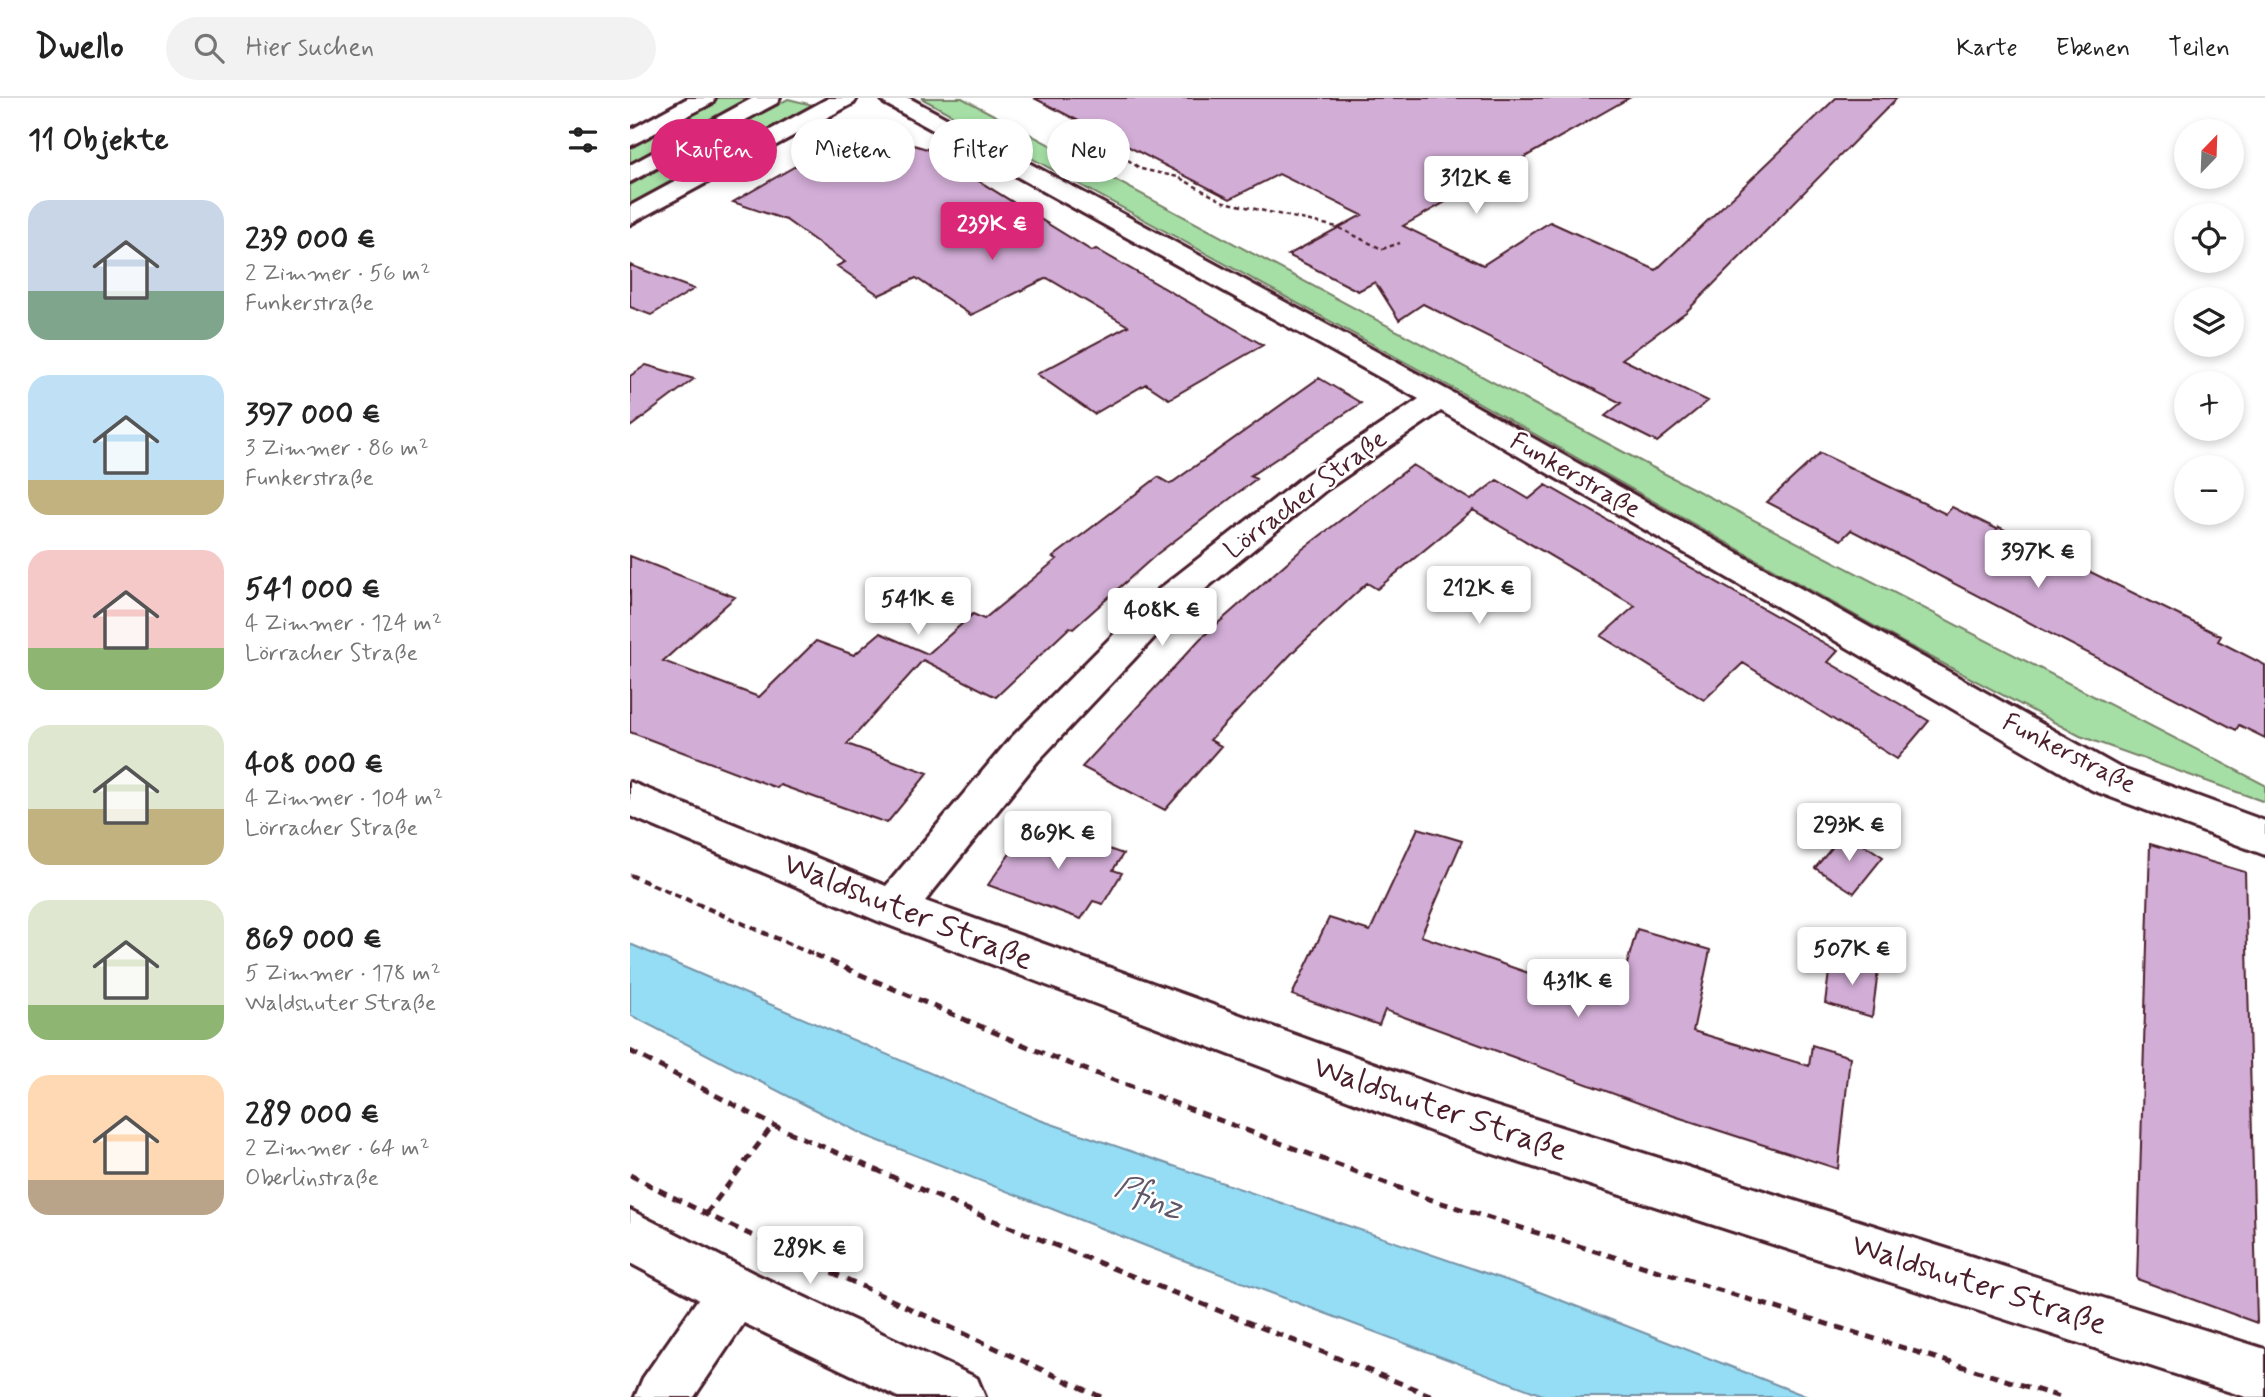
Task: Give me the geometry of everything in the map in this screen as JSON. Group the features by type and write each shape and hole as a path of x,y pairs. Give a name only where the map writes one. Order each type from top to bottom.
{"street":[{"path":"630,139 704,98"},
{"path":"630,174 769,98"},
{"name":"Funkerstraße","path":"892,98 1440,398 2106,779 2265,838"},
{"path":"630,216 837,103"},
{"name":"Lörracher Straße","path":"893,908 1023,751 1170,599 1315,483 1440,398"},
{"name":"Waldshuter Straße","path":"630,798 893,908 1478,1125 2265,1376"},
{"path":"630,1236 734,1291 958,1397"},
{"path":"662,1397 734,1291"}],"path":[{"path":"1130,161 1141,169 1178,177 1224,202 1337,227 1382,249 1399,243"},
{"path":"630,876 1047,1055 1426,1198 2060,1397"},
{"path":"630,1051 773,1125 987,1218 1435,1397"},
{"path":"706,1214 773,1125"},
{"path":"630,1175 706,1214 1101,1397"}],"green space":[{"path":"717,98 758,98 719,119 679,119"},
{"path":"921,98 962,98 1001,119 960,119"},
{"path":"788,99 817,106 777,128 777,119 751,119"},
{"path":"651,134 651,156 630,167 630,146"},
{"path":"1033,136 1047,143 1047,167 1033,159"},
{"path":"651,174 651,182 676,182 630,207 630,185"},
{"path":"1075,182 1119,182 1644,463 2265,785 2265,802 2080,736 1906,644 1460,392"}],"water":[{"name":"Pfinz","path":"630,944 1037,1119 1532,1289 1808,1397 1548,1397 1151,1248 864,1135 630,1015"}],"building":[{"path":"1034,98 1629,98 1403,226 1483,265 1550,222 1656,270 1836,98 1897,98 1686,312 1622,359 1708,401 1657,442 1605,416 1621,403 1423,304 1399,320 1375,282 1358,291 1288,255 1362,215 1279,174 1230,199 1130,147 1130,119 1075,119"},
{"path":"915,145 927,149 929,182 980,182 1092,251 1096,249 1263,345 1169,399 1146,384 1094,414 1037,374 1128,326 1047,278 971,315 916,278 879,295 837,266 845,262 786,220 733,202 768,182 777,182 777,177 791,169 791,182 915,182"},
{"path":"630,265 694,289 651,315 630,307"},
{"path":"646,365 694,379 630,427 630,376"},
{"path":"1319,378 1361,403 1250,476 1256,479 1157,554 1073,629 1070,627 996,697 923,660 847,744 928,773 887,823 780,785 777,788 630,732 630,556 735,597 663,661 759,697 816,641 854,655 880,633 928,654 973,614 984,619 1057,559 1053,557 1158,477 1170,484"},
{"path":"1820,453 1946,514 1952,507 1997,529 1999,527 2221,636 2218,641 2265,665 2265,738 2239,725 2236,730 1851,530 1841,540 1767,502"},
{"path":"1413,465 1471,500 1497,480 1529,499 1546,485 1838,651 1828,662 1929,721 1897,759 1743,663 1704,700 1601,636 1635,606 1473,510 1377,589 1367,583 1295,650 1210,740 1221,746 1165,810 1082,767 1200,639 1300,551"},
{"path":"1032,822 1123,854 1113,870 1122,873 1103,904 1093,901 1081,919 988,885"},
{"path":"1418,828 1462,841 1421,936 1616,1003 1637,929 1710,950 1693,1031 1809,1066 1812,1045 1850,1057 1838,1169 1674,1116 1385,1010 1379,1025 1292,995 1329,918 1370,931"},
{"path":"1845,832 1883,857 1854,893 1815,868"},
{"path":"2150,844 2245,872 2257,1323 2137,1279"},
{"path":"1831,957 1878,971 1872,1017 1825,1003"}]}
